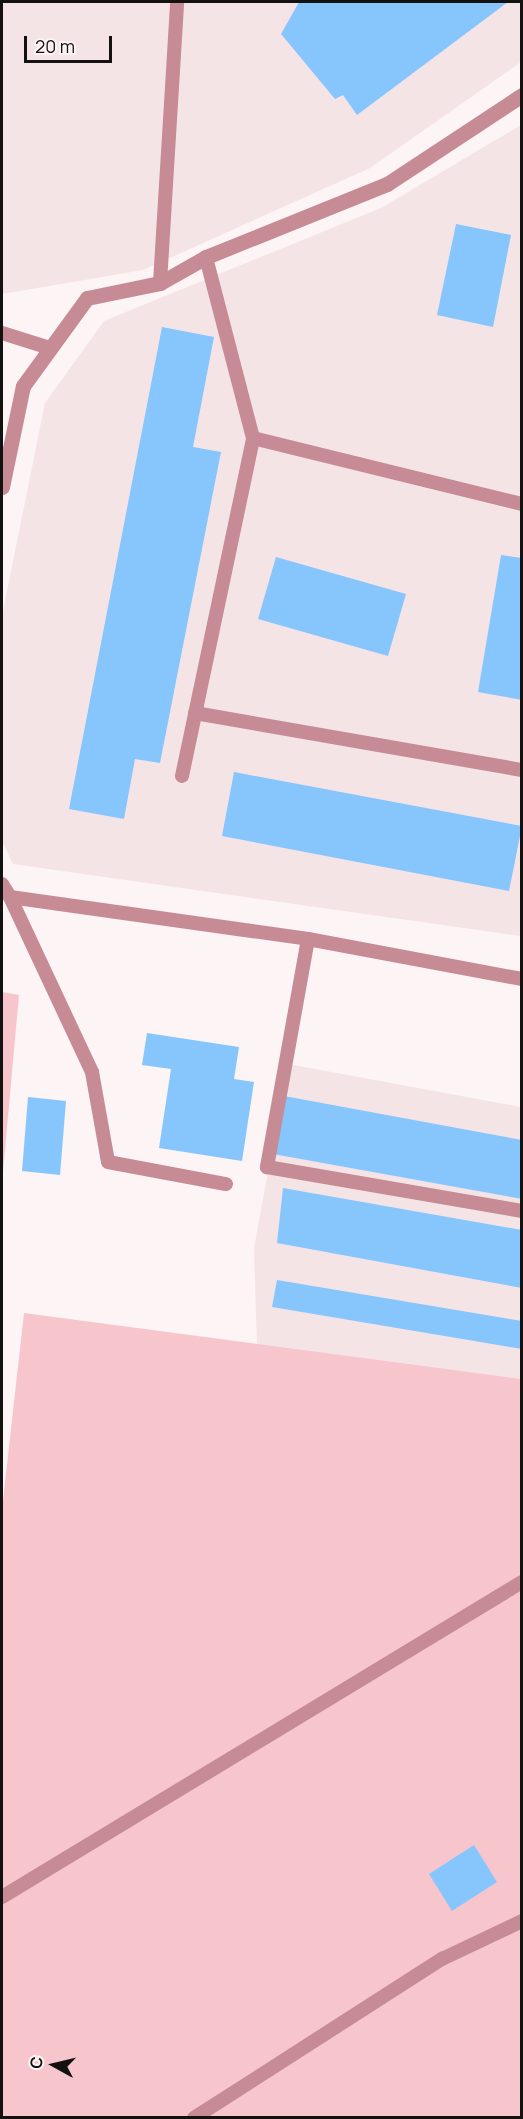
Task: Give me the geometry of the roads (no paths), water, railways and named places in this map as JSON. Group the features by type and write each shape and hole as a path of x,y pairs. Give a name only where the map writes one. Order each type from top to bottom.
{"street":[{"path":"2,487 23,386 87,298 160,283 206,257 387,184 522,95"}],"lane":[{"path":"160,283 177,2"},
{"path":"182,776 253,438 206,257"},
{"path":"2,333 50,348"},
{"path":"253,438 522,504"},
{"path":"195,713 522,770"},
{"path":"2,884 92,1072 108,1162 226,1184"},
{"path":"10,897 308,939 522,979"},
{"path":"308,939 267,1167 522,1211"},
{"path":"2,1897 522,1582"},
{"path":"194,2118 442,1959 522,1921"}]}
